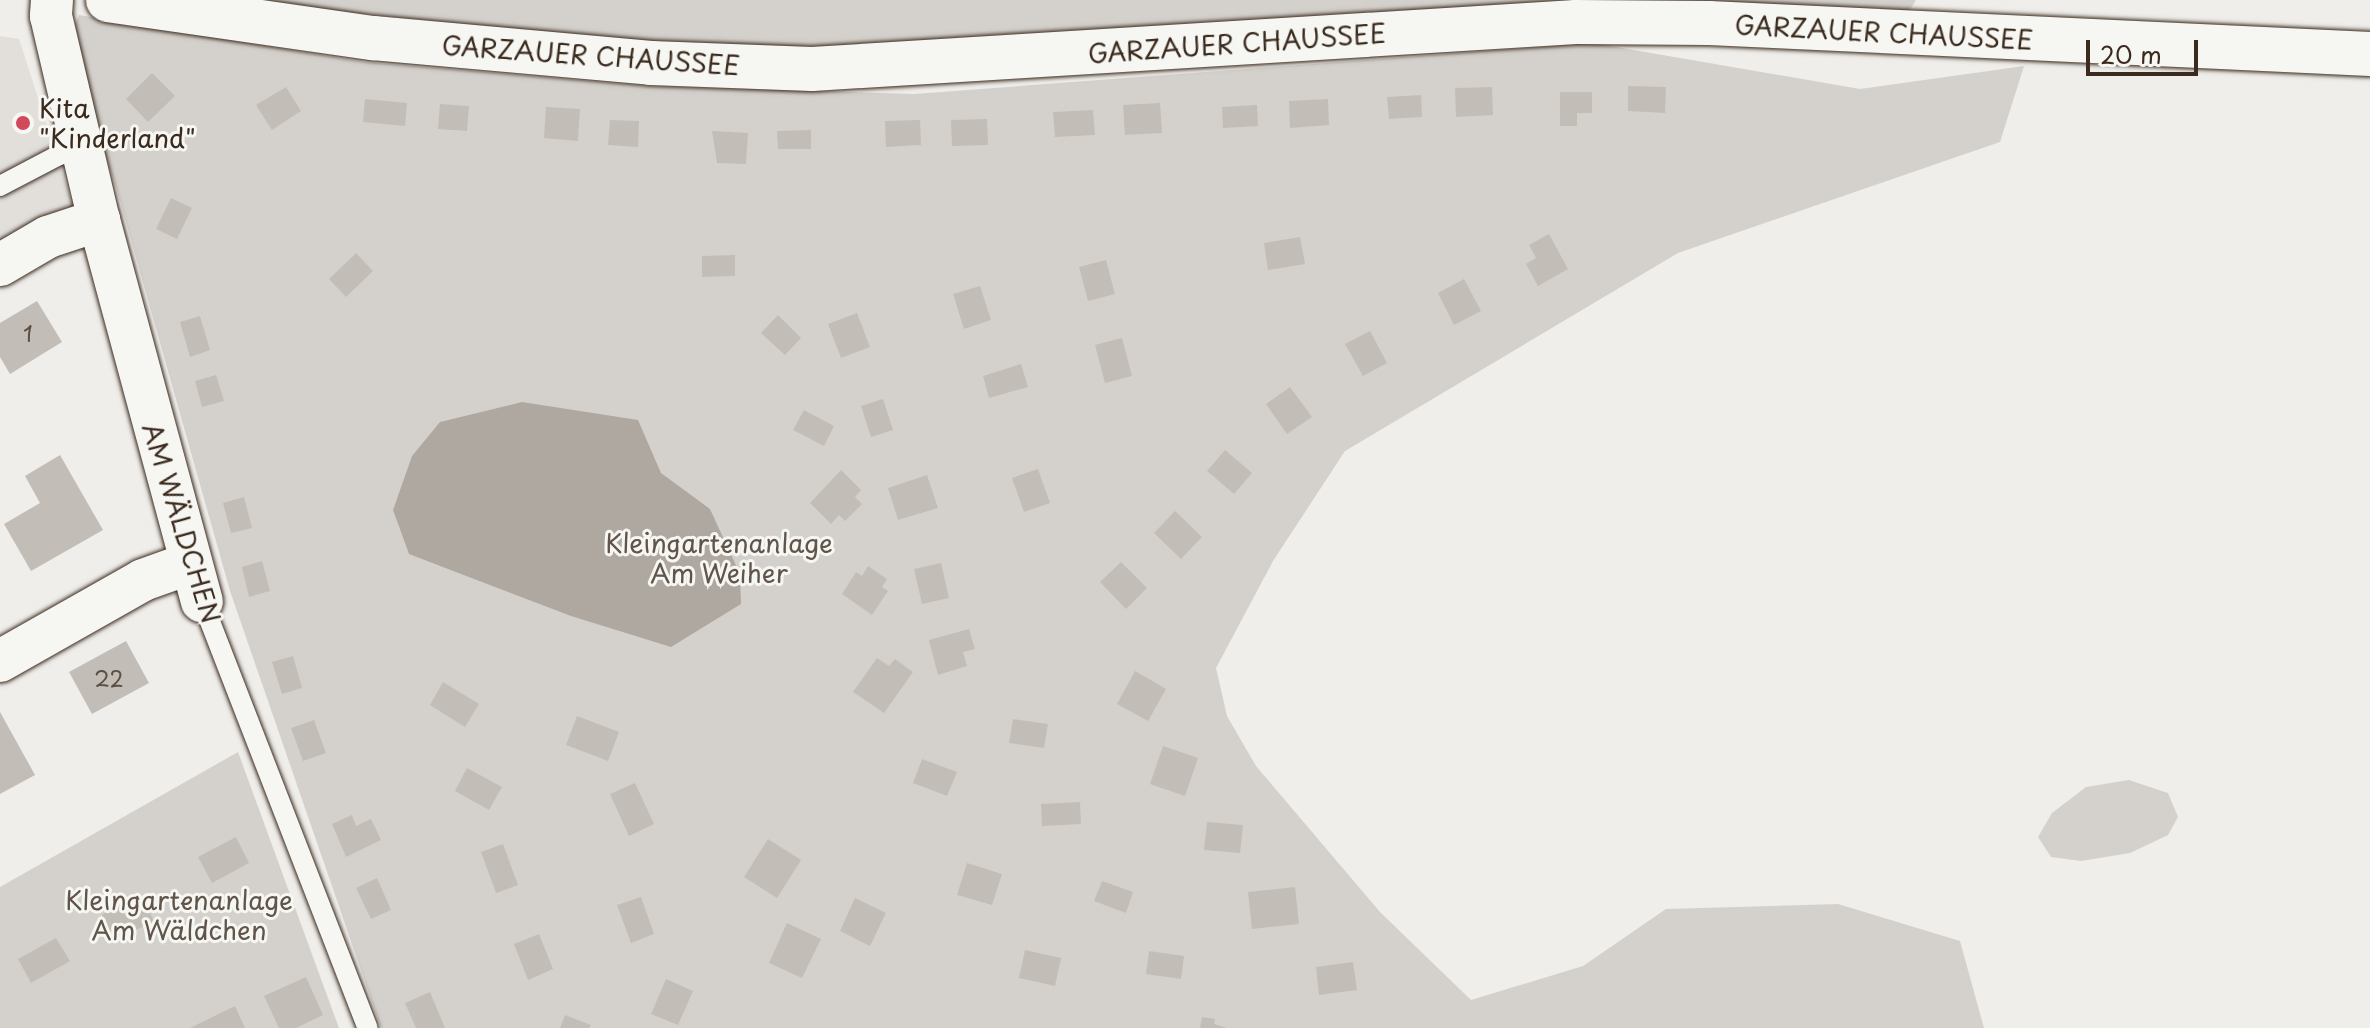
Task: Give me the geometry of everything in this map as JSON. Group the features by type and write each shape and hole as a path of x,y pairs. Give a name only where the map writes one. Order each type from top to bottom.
{"main road":[{"name":"GARZAUER CHAUSSEE","path":"108,0 373,38 651,63 812,69 1576,22 1709,23 2370,54"}],"street":[{"name":"AM WÄLDCHEN","path":"52,0 51,16 99,220 195,582"},
{"path":"0,265 48,237 99,220"},
{"path":"0,661 143,580 195,582"}],"lane":[{"path":"0,186 59,155 82,150"},
{"name":"AM WÄLDCHEN","path":"195,582 368,1028"}],"shaded area":[{"name":"Kita \"Kinderland\"","path":"0,36 19,39 73,206 0,247"},
{"path":"522,402 638,420 661,473 710,509 740,574 741,604 671,647 571,616 409,554 393,510 412,456 440,422"}],"green space":[{"path":"222,0 1916,0 1906,16 751,52"},
{"name":"Kleingartenanlage Am Weiher","path":"79,15 363,62 649,86 914,94 1593,43 1860,89 2024,66 2000,142 1678,253 1345,451 1273,561 1216,668 1227,716 1256,766 1380,912 1471,1000 1583,966 1666,909 1838,904 1960,941 1984,1028 381,1028 230,591 117,190 67,42"},
{"name":"Kleingartenanlage Am Wäldchen","path":"238,752 339,1028 0,1028 0,887"},
{"path":"2129,780 2168,793 2178,817 2168,835 2130,853 2081,861 2051,857 2038,837 2052,813 2086,787"}],"building":[{"path":"152,73 175,96 148,122 126,99"},
{"path":"1628,86 1666,87 1665,113 1628,111"},
{"path":"286,87 301,111 272,130 256,105"},
{"path":"1492,87 1493,115 1456,117 1455,88"},
{"path":"1560,92 1592,92 1592,113 1577,113 1577,126 1560,126"},
{"path":"1421,95 1422,117 1389,119 1387,97"},
{"path":"365,99 407,103 405,126 363,122"},
{"path":"1328,99 1329,125 1290,128 1289,101"},
{"path":"1160,103 1162,133 1125,135 1123,105"},
{"path":"440,104 469,106 467,131 438,129"},
{"path":"1257,105 1258,126 1223,128 1222,107"},
{"path":"546,107 580,109 578,141 544,138"},
{"path":"1093,110 1095,135 1055,137 1053,112"},
{"path":"987,119 988,145 952,146 951,120"},
{"path":"610,120 639,121 638,147 608,145"},
{"path":"920,120 921,145 886,147 885,121"},
{"path":"811,130 811,149 778,149 777,131"},
{"path":"712,131 748,133 746,164 717,163"},
{"path":"171,198 192,208 177,239 156,229"},
{"path":"1549,234 1568,269 1538,286 1526,264 1536,258 1529,245"},
{"path":"1300,237 1305,264 1268,270 1264,243"},
{"path":"356,253 373,271 346,297 329,279"},
{"path":"735,255 735,276 702,277 702,256"},
{"path":"1106,260 1115,294 1088,301 1079,267"},
{"path":"1464,279 1481,311 1454,325 1438,293"},
{"path":"980,286 991,320 964,329 953,294"},
{"path":"37,301 62,342 10,374 0,357 0,323"},
{"path":"857,313 870,347 841,358 828,324"},
{"path":"778,315 801,338 785,355 761,333"},
{"path":"200,316 210,350 190,357 180,322"},
{"path":"1370,331 1387,363 1363,376 1345,344"},
{"path":"1122,338 1132,376 1105,383 1095,345"},
{"path":"1021,364 1028,387 989,398 983,376"},
{"path":"216,375 224,401 202,407 195,381"},
{"path":"1290,387 1312,417 1287,434 1266,404"},
{"path":"883,399 893,430 871,437 861,406"},
{"path":"804,410 834,426 824,446 793,430"},
{"path":"1225,450 1252,473 1234,494 1207,471"},
{"path":"60,455 103,530 31,571 4,524 40,503 25,476"},
{"path":"1038,469 1050,503 1024,512 1012,478"},
{"path":"841,470 861,490 855,497 862,504 845,521 839,515 831,524 810,503"},
{"path":"927,475 938,508 898,520 888,488"},
{"path":"244,497 252,528 231,533 223,503"},
{"path":"1175,511 1202,537 1181,559 1154,533"},
{"path":"262,561 270,591 249,597 242,567"},
{"path":"1121,562 1147,588 1126,609 1100,582"},
{"path":"941,563 949,598 922,604 914,569"},
{"path":"868,566 887,579 882,587 888,591 872,615 842,594 856,572 862,576"},
{"path":"969,629 975,649 963,652 967,666 938,675 929,640"},
{"path":"126,641 149,683 92,714 69,672"},
{"path":"293,656 302,688 282,694 272,662"},
{"path":"877,658 889,666 895,659 913,672 884,713 853,692"},
{"path":"1135,671 1166,689 1148,721 1117,704"},
{"path":"443,682 479,704 465,727 430,705"},
{"path":"0,712 35,775 0,794"},
{"path":"577,716 619,732 608,761 566,745"},
{"path":"1013,719 1048,724 1044,748 1009,743"},
{"path":"314,720 326,753 303,761 291,728"},
{"path":"1163,746 1198,758 1185,796 1150,784"},
{"path":"922,759 957,772 947,796 913,783"},
{"path":"467,768 502,787 489,810 455,791"},
{"path":"635,783 654,824 629,836 610,794"},
{"path":"1080,802 1081,824 1042,826 1041,804"},
{"path":"352,815 356,826 371,819 381,840 346,857 332,824"},
{"path":"1207,822 1243,825 1240,853 1204,850"},
{"path":"236,837 249,863 212,883 198,857"},
{"path":"768,839 801,860 777,898 744,877"},
{"path":"503,844 518,885 496,893 481,852"},
{"path":"967,863 1002,874 992,905 957,895"},
{"path":"377,878 391,910 371,919 356,888"},
{"path":"1102,881 1133,892 1126,913 1094,901"},
{"path":"1295,887 1299,924 1252,929 1248,892"},
{"path":"141,896 154,921 114,941 101,915"},
{"path":"641,897 654,934 631,943 617,905"},
{"path":"855,898 886,913 870,946 840,931"},
{"path":"787,923 821,939 802,978 769,963"},
{"path":"539,934 553,969 528,980 514,944"},
{"path":"56,938 70,961 31,983 18,959"},
{"path":"1025,950 1061,958 1055,986 1019,978"},
{"path":"1149,951 1184,956 1181,979 1146,974"},
{"path":"1353,962 1357,990 1319,995 1316,967"},
{"path":"306,977 323,1015 296,1028 279,1028 264,996"},
{"path":"666,979 693,991 678,1025 651,1014"},
{"path":"430,992 445,1028 416,1028 405,1003"},
{"path":"235,1006 245,1028 190,1028"},
{"path":"565,1015 591,1025 589,1028 560,1028"},
{"path":"1202,1017 1215,1019 1214,1024 1227,1028 1200,1028"}],"place":[{"name":"Kita \"Kinderland\"","path":"23,123"}]}
